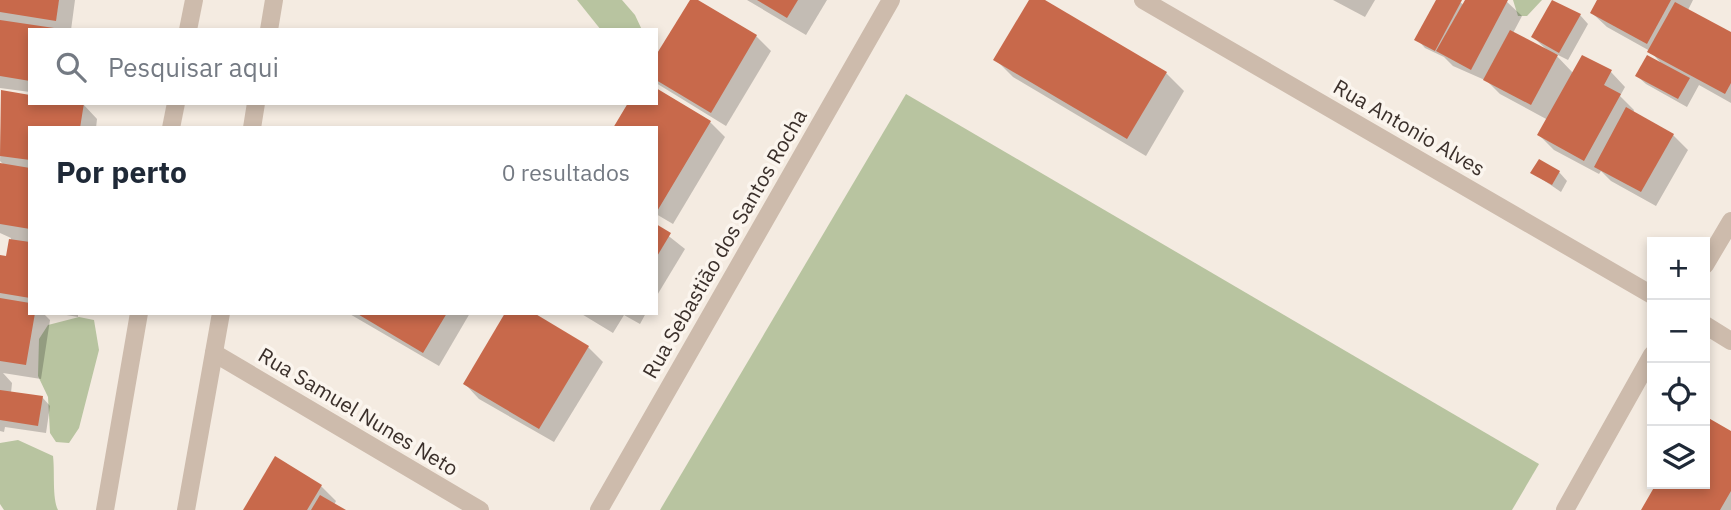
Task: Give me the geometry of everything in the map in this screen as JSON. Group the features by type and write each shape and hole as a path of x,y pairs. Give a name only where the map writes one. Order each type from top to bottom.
{"street":[{"path":"188,28 194,0"},
{"path":"269,28 274,0"},
{"name":"Rua Sebastião dos Santos Rocha","path":"599,510 891,0"},
{"name":"Rua Antonio Alves","path":"1143,0 1647,292"},
{"path":"171,126 176,105"},
{"path":"252,126 256,105"},
{"path":"1710,257 1731,221"},
{"path":"105,510 139,315"},
{"path":"186,510 221,315"},
{"path":"1710,328 1731,341"},
{"name":"Rua Samuel Nunes Neto","path":"214,353 480,510"},
{"path":"1565,510 1648,363"}],"green space":[{"path":"577,0 622,0 635,15 641,28 599,28"},
{"path":"1513,0 1542,0 1527,16 1518,16"},
{"path":"906,94 1539,464 1512,510 660,510"},
{"path":"79,317 94,320 99,350 79,428 69,443 56,442 50,433 48,397 38,376 39,339 48,325"},
{"path":"18,440 53,456 54,492 58,510 4,510 0,504 0,443"}],"building":[{"path":"0,0 59,0 56,21 0,12"},
{"path":"690,0 698,0 757,35 711,113 658,81 658,52"},
{"path":"757,0 798,0 787,18"},
{"path":"1029,0 1045,0 1167,72 1127,139 993,60"},
{"path":"1436,0 1462,0 1435,51 1414,40"},
{"path":"1465,0 1508,0 1471,70 1436,51"},
{"path":"1552,0 1581,14 1559,53 1531,37"},
{"path":"1597,0 1671,0 1647,44 1590,13"},
{"path":"1675,2 1731,32 1731,83 1725,94 1647,52"},
{"path":"0,20 54,28 28,28 28,81 0,76"},
{"path":"1510,30 1558,55 1531,105 1483,80"},
{"path":"1582,55 1612,70 1604,85 1621,94 1584,161 1537,135"},
{"path":"1647,55 1690,78 1678,99 1635,76"},
{"path":"658,89 711,121 658,210 658,126 614,126 627,105 658,105"},
{"path":"1,90 28,95 28,105 84,105 80,126 28,126 28,160 0,156"},
{"path":"1626,107 1674,134 1641,192 1594,167"},
{"path":"1539,159 1560,171 1552,185 1530,173"},
{"path":"0,163 28,168 28,229 0,224"},
{"path":"658,225 671,233 658,255"},
{"path":"9,239 28,242 28,298 0,293 0,255 6,256"},
{"path":"0,298 28,303 28,315 35,315 26,365 0,361"},
{"path":"359,315 446,315 423,353"},
{"path":"504,315 537,315 589,346 539,429 463,384"},
{"path":"0,390 43,396 38,426 0,420"},
{"path":"1710,419 1731,431 1731,491 1720,510 1641,510 1653,489 1710,489"},
{"path":"275,456 322,485 307,510 243,510"},
{"path":"320,495 346,510 311,510"}]}
